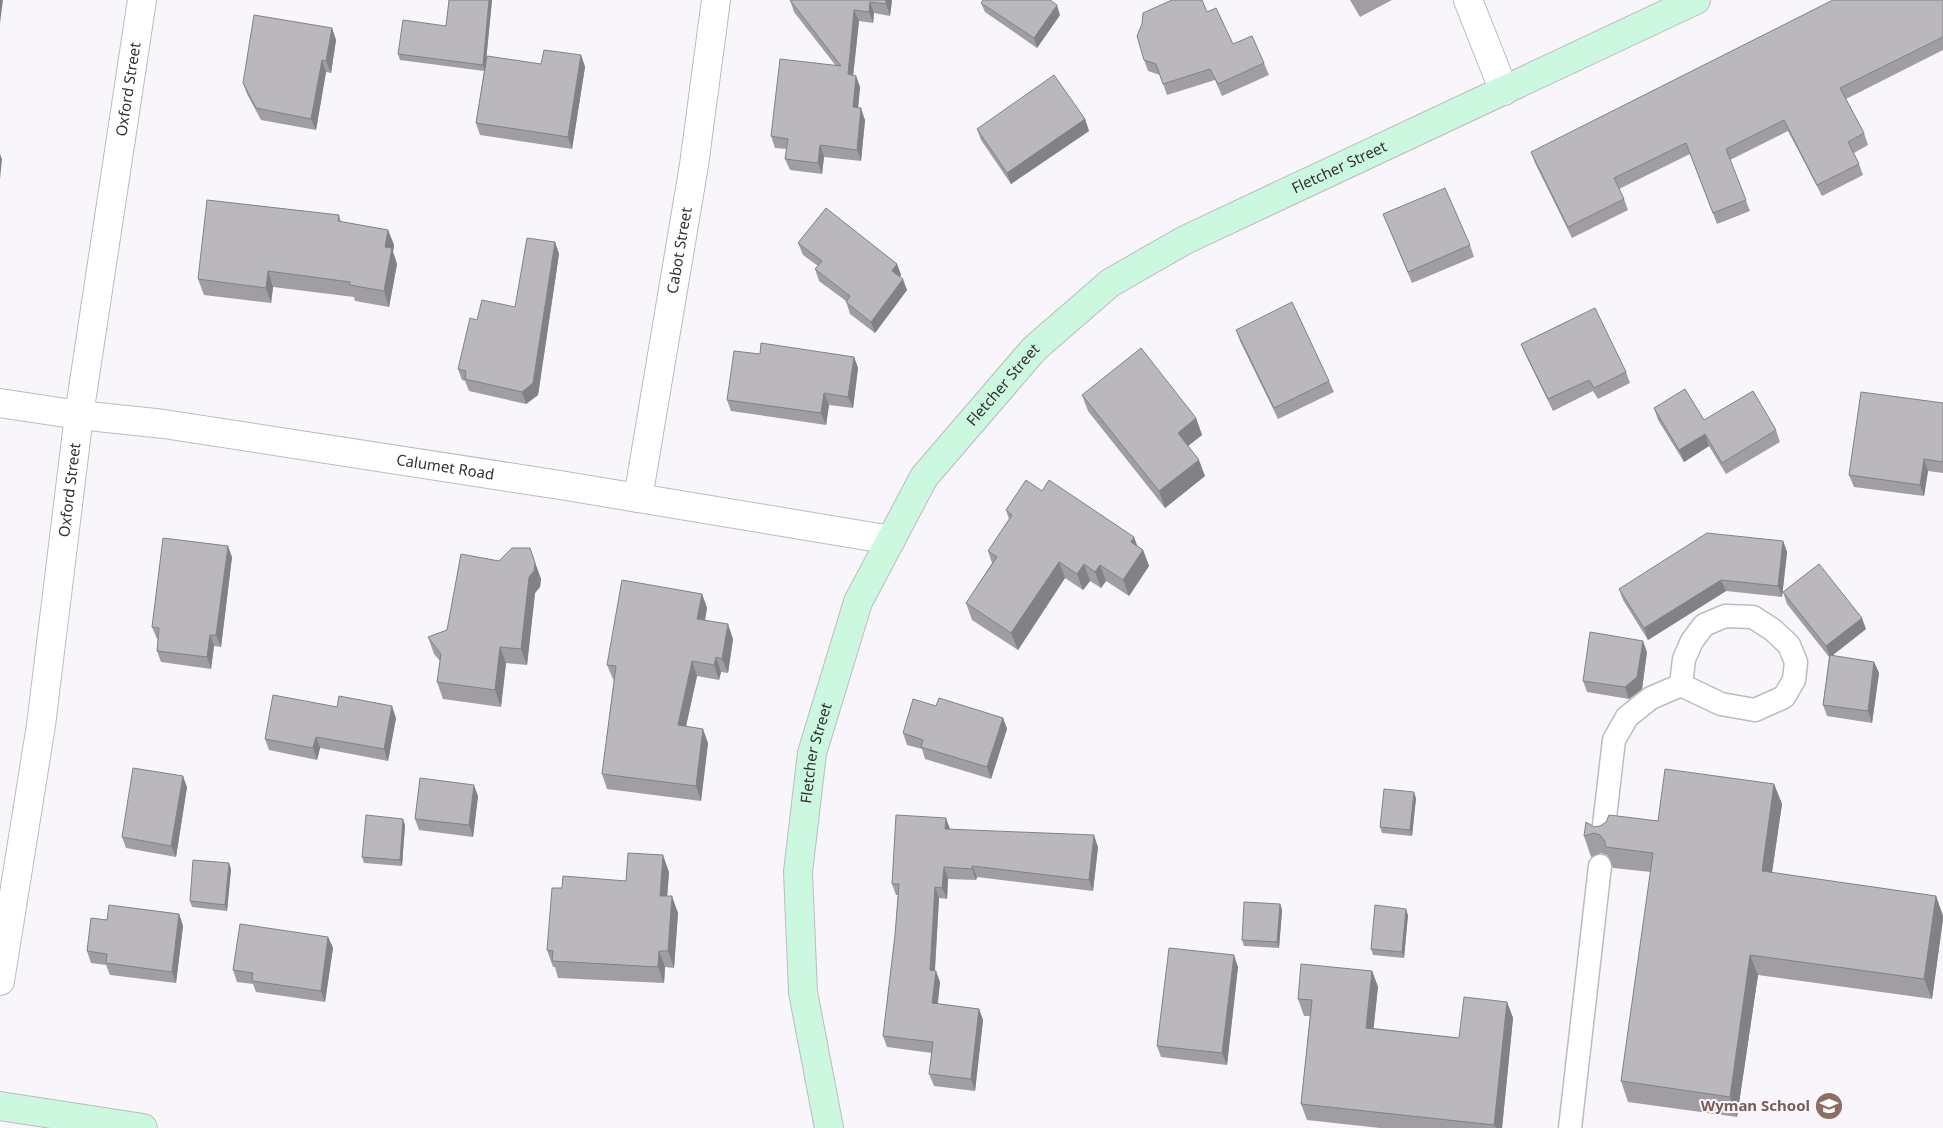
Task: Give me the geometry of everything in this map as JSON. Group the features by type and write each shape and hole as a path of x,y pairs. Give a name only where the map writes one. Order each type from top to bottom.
{"street":[{"name":"Oxford Street","path":"0,981 41,725 79,415 142,0"},
{"name":"Cabot Street","path":"638,498 694,165 716,0"},
{"path":"1468,0 1504,91"},
{"name":"Fletcher Street","path":"829,1128 803,992 798,872 812,753 858,602 924,476 1034,349 1110,283 1186,240 1696,0"},
{"name":"Calumet Road","path":"0,403 79,415 164,424 638,498 891,540"},
{"path":"0,1106 143,1128"}],"lane":[{"path":"1603,834 1614,740 1627,717 1651,698 1681,685 1721,704 1755,710 1784,697 1794,680 1796,662 1789,645 1773,630 1753,617 1725,616 1704,625 1692,641 1684,659 1681,685"},
{"path":"1570,1128 1600,866"}],"building":[{"path":"449,0 489,0 483,65 398,54 403,20 446,26"},
{"path":"790,0 886,0 886,4 870,2 869,12 854,10 848,74 856,76 853,107 861,108 857,150 820,145 818,163 785,159 788,139 771,136 780,59 841,66"},
{"path":"983,0 1050,0 1057,5 1034,38 981,3"},
{"path":"1172,0 1202,0 1207,12 1216,8 1233,44 1252,36 1264,63 1218,84 1210,69 1163,84 1156,64 1144,60 1137,36 1142,24 1143,13"},
{"path":"1833,0 1943,0 1943,37 1840,88 1864,133 1848,142 1859,164 1817,185 1784,120 1726,149 1746,200 1713,213 1686,143 1614,178 1624,199 1568,227 1531,152"},
{"path":"254,15 332,28 326,61 322,60 311,119 256,108 243,83"},
{"path":"544,50 581,55 568,137 476,123 487,56 541,64"},
{"path":"1054,75 1085,119 1007,173 977,129"},
{"path":"1445,188 1470,245 1408,272 1383,214"},
{"path":"207,200 339,215 338,221 388,230 385,247 392,248 384,291 350,285 350,282 268,271 266,288 198,279"},
{"path":"826,208 897,264 892,271 903,279 871,322 846,302 850,296 815,269 822,261 798,243"},
{"path":"527,238 555,242 533,383 522,392 465,379 466,371 458,369 470,318 477,320 482,300 515,307"},
{"path":"1292,302 1329,381 1274,408 1236,330"},
{"path":"1595,308 1626,372 1594,388 1589,380 1548,399 1521,344"},
{"path":"761,343 854,357 848,397 824,393 821,413 727,400 734,351 760,354"},
{"path":"1141,348 1196,418 1178,433 1199,460 1159,491 1082,395"},
{"path":"1685,389 1704,420 1753,391 1776,430 1722,463 1705,434 1679,450 1654,408"},
{"path":"1861,392 1943,403 1943,462 1924,459 1920,485 1849,475"},
{"path":"1026,480 1042,491 1049,480 1134,537 1131,542 1143,550 1123,580 1100,565 1095,572 1084,564 1077,574 1059,562 1011,633 966,603 997,557 988,551 1012,515 1006,510"},
{"path":"1707,533 1783,541 1778,586 1721,580 1644,628 1619,589"},
{"path":"163,538 228,546 216,635 210,635 207,657 157,651 159,628 152,627"},
{"path":"512,548 530,548 535,563 534,571 529,577 521,649 500,647 495,690 437,682 441,654 428,637 447,630 461,554 499,561"},
{"path":"1819,564 1862,618 1826,646 1783,592"},
{"path":"622,580 702,594 697,619 728,624 722,659 716,657 714,665 692,661 678,725 703,729 696,786 602,774 616,666 607,665"},
{"path":"1590,632 1643,641 1637,677 1625,687 1583,681"},
{"path":"1830,655 1874,662 1868,711 1823,705"},
{"path":"273,695 337,707 339,696 392,706 384,749 316,737 313,748 265,739"},
{"path":"939,698 1003,718 987,767 921,747 923,740 903,733 913,699 936,706"},
{"path":"133,768 183,776 171,846 122,837"},
{"path":"1665,769 1774,784 1762,871 1936,896 1924,979 1750,955 1730,1097 1621,1081 1653,853 1606,847 1600,835 1594,833 1584,836 1586,822 1594,827 1600,826 1606,822 1609,815 1658,821"},
{"path":"420,778 474,785 469,825 415,819"},
{"path":"1384,789 1414,792 1410,830 1380,827"},
{"path":"366,815 403,819 400,860 362,857"},
{"path":"896,815 946,818 945,829 1094,835 1089,880 972,866 972,869 944,867 942,888 935,887 930,970 936,971 932,1003 979,1009 971,1079 929,1074 933,1042 883,1036 899,884 892,884"},
{"path":"628,853 663,855 660,896 672,896 668,951 659,951 658,967 552,961 553,951 547,950 552,888 562,888 563,876 626,881"},
{"path":"193,860 229,863 225,905 190,901"},
{"path":"1244,902 1280,904 1277,942 1242,940"},
{"path":"109,905 179,914 172,972 106,963 107,954 87,951 91,918 107,920"},
{"path":"1375,905 1406,909 1402,952 1371,949"},
{"path":"240,924 328,937 321,991 252,981 253,973 233,970"},
{"path":"1169,948 1234,955 1222,1053 1157,1046"},
{"path":"1301,964 1372,971 1366,1028 1459,1038 1464,997 1507,1002 1494,1125 1301,1104 1312,1000 1298,999"}],"place":[{"name":"Wyman School","path":"1829,1106"}]}
